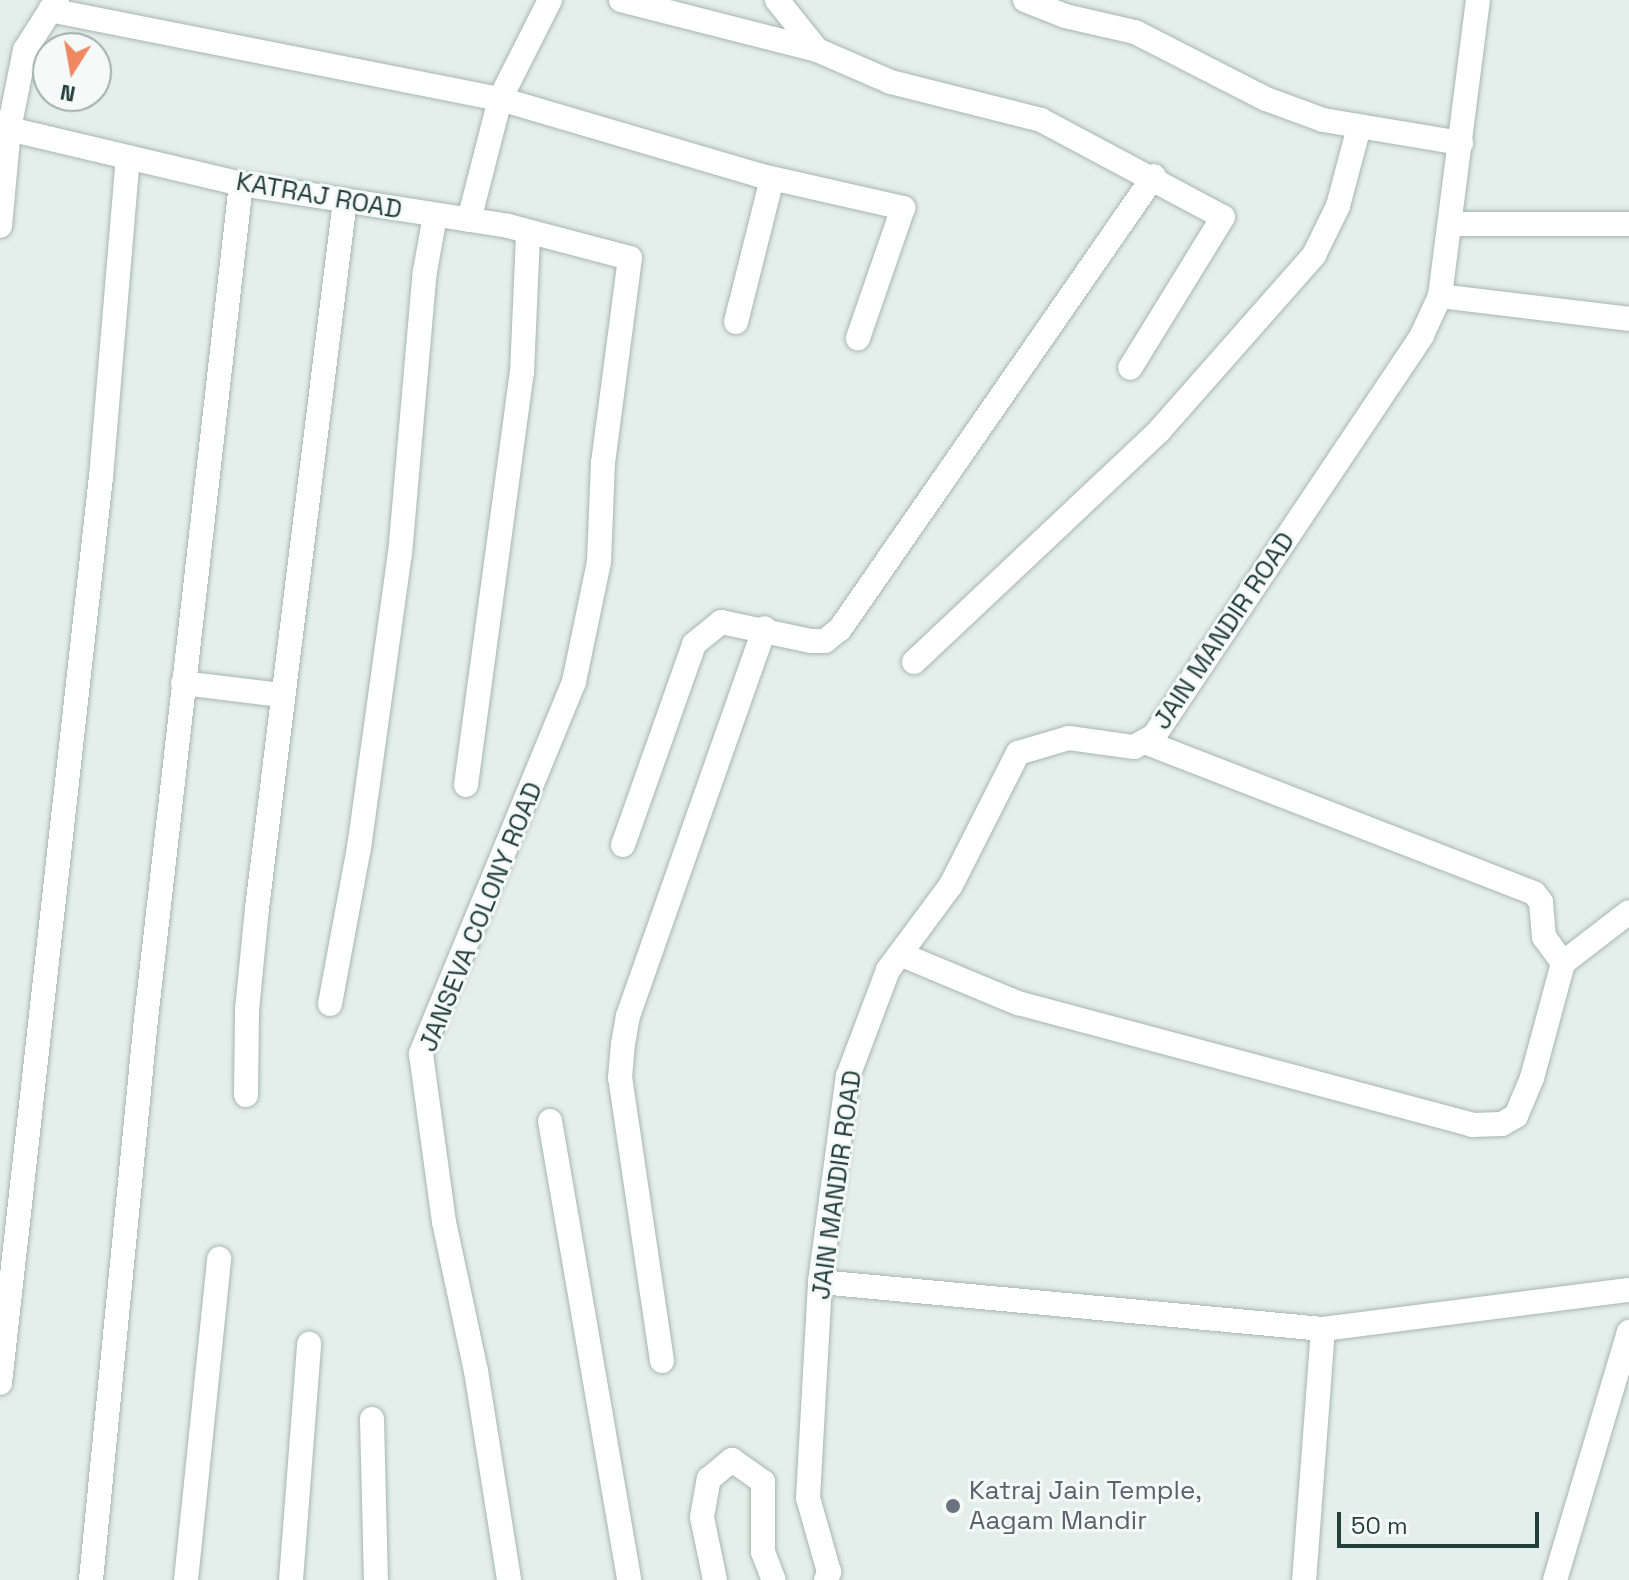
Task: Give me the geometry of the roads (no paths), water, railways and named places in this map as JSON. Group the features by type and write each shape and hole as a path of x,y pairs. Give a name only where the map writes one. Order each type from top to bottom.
{"street":[{"path":"469,220 500,99 550,0"},
{"path":"621,0 817,50 891,82 1041,120 1154,176 1223,217 1130,368"},
{"path":"777,0 817,50"},
{"path":"1025,0 1065,16 1135,32 1266,99 1359,127 1461,143"},
{"name":"JAIN MANDIR ROAD","path":"826,1580 829,1572 808,1498 820,1282 848,1076 888,970 951,885 1018,753 1069,738 1134,747 1154,736 1422,335 1440,296 1478,0"},
{"path":"0,226 4,125 25,50 54,5 500,99 772,179 903,208 858,338"},
{"name":"KATRAJ ROAD","path":"4,125 241,184 469,220 630,258"},
{"path":"914,662 1159,431 1314,255 1338,206 1359,127"},
{"path":"0,1383 101,477 128,157"},
{"path":"623,845 694,644 721,622 765,628 811,641 825,641 840,629 1154,176"},
{"path":"736,322 772,179"},
{"path":"91,1580 183,683 241,184"},
{"path":"246,1095 247,1010 281,695 345,200"},
{"path":"330,1004 359,848 400,554 425,271 435,216"},
{"path":"1451,224 1629,224"},
{"path":"466,785 522,373 528,233"},
{"name":"JANSEVA COLONY ROAD","path":"509,1580 476,1371 444,1222 421,1054 574,682 599,562 603,462 630,258"},
{"path":"1440,296 1629,319"},
{"path":"662,1361 620,1078 623,1044 633,1002 765,628"},
{"path":"183,683 281,695"},
{"path":"1144,742 1534,893 1541,902 1544,937 1563,963"},
{"path":"900,954 1018,1003 1486,1126 1516,1116 1523,1104 1563,963 1629,912"},
{"path":"550,1121 580,1319 629,1580"},
{"path":"186,1580 219,1259"},
{"path":"820,1282 1323,1329 1629,1290"},
{"path":"1304,1580 1323,1329"},
{"path":"1555,1580 1629,1332"},
{"path":"291,1580 309,1344"},
{"path":"372,1419 376,1580"},
{"path":"715,1580 702,1517 709,1479 732,1460 763,1482 763,1552 774,1580"}],"place":[{"name":"Katraj Jain Temple, Aagam Mandir","path":"953,1506"}]}
